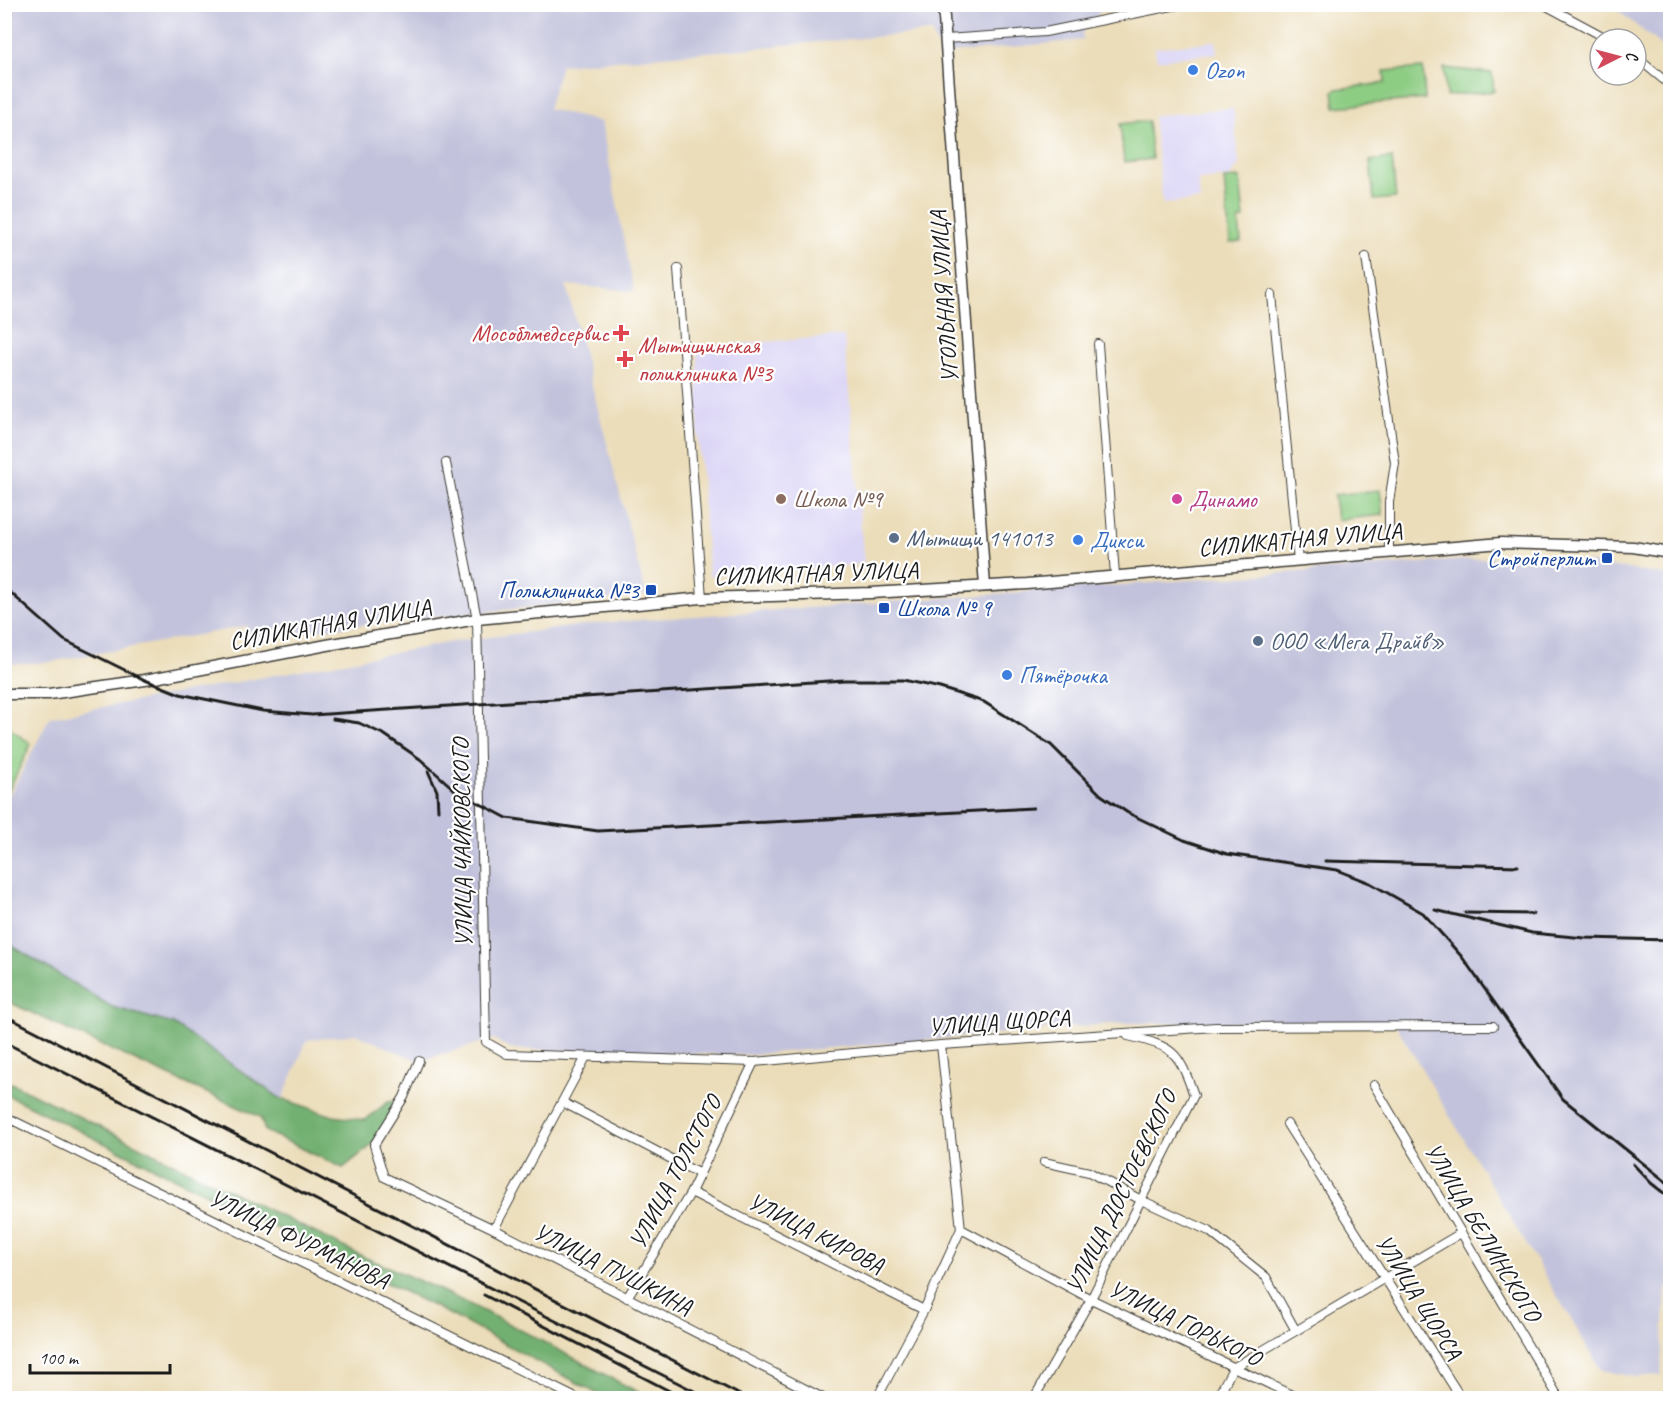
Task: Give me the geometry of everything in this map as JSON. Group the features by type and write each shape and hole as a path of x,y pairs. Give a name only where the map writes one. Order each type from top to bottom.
{"street":[{"name":"УГОЛЬНАЯ УЛИЦА","path":"943,4 985,586"},
{"path":"946,39 1045,32 1136,9 1182,4"},
{"path":"1543,4 1588,28"},
{"path":"1648,67 1671,85"},
{"path":"1366,257 1395,464 1389,502 1389,552"},
{"path":"678,269 702,598"},
{"path":"1272,296 1298,561"},
{"path":"1098,344 1115,575"},
{"path":"446,463 477,619"},
{"name":"СИЛИКАТНАЯ УЛИЦА","path":"4,694 49,694 145,680 477,619 702,598 871,593 985,586 1501,543 1633,547 1671,553"},
{"name":"УЛИЦА ЧАЙКОВСКОГО","path":"477,619 486,1042 507,1054"},
{"name":"УЛИЦА ЩОРСА","path":"507,1054 754,1062 941,1045 1216,1027 1493,1026"},
{"name":"УЛИЦА ДОСТОЕВСКОГО","path":"1034,1398 1091,1299 1194,1095 1182,1060 1158,1044 1119,1034"},
{"path":"877,1398 924,1310 961,1229 941,1045"},
{"path":"494,1229 564,1103 586,1057"},
{"name":"УЛИЦА ПУШКИНА","path":"419,1062 404,1097 374,1145 384,1177 494,1229 823,1398"},
{"name":"УЛИЦА ТОЛСТОГО","path":"627,1298 692,1192 754,1062"},
{"name":"УЛИЦА БЕЛИНСКОГО","path":"1374,1086 1560,1398"},
{"path":"564,1103 700,1174"},
{"name":"УЛИЦА ФУРМАНОВА","path":"4,1116 566,1396 576,1398"},
{"name":"УЛИЦА ЩОРСА","path":"1287,1124 1461,1398"},
{"path":"1044,1162 1089,1172 1141,1200 1209,1231 1266,1277 1296,1331"},
{"name":"УЛИЦА КИРОВА","path":"692,1192 924,1310"},
{"name":"УЛИЦА ГОРЬКОГО","path":"961,1229 1091,1299 1126,1313 1233,1368 1298,1398"},
{"path":"1217,1398 1233,1368 1461,1233"}],"shaded area":[{"path":"4,5 1106,5 1082,33 1083,40 941,54 931,32 561,65 548,109 601,122 634,291 566,285 646,595 323,629 250,639 247,626 50,662 15,664 4,662"},
{"path":"1616,5 1670,5 1670,47 1664,48 1648,35 1648,27 1638,27 1616,9"},
{"path":"1216,41 1217,53 1157,60 1155,48"},
{"path":"1233,108 1239,164 1230,177 1198,180 1200,200 1163,204 1153,116"},
{"name":"Школа №9","path":"844,336 864,564 709,576 698,434 698,347"},
{"path":"1490,558 1586,562 1670,576 1670,1287 1666,1288 1661,1375 1636,1377 1601,1370 1394,1022 1122,1023 748,1055 510,1049 494,1039 419,1061 356,1034 307,1040 280,1105 71,1005 5,950 4,806 50,717 452,642 600,623"}],"green space":[{"path":"1423,68 1425,99 1335,107 1333,91 1337,89 1385,83 1384,71"},
{"path":"1444,68 1492,73 1494,91 1446,96"},
{"path":"1148,121 1152,159 1124,162 1120,124"},
{"path":"1392,158 1396,198 1374,200 1370,161"},
{"path":"1240,178 1244,219 1239,220 1241,242 1230,243 1224,179"},
{"path":"1380,490 1383,515 1337,520 1334,495"},
{"path":"5,725 31,744 5,798"},
{"path":"4,941 112,1007 173,1024 280,1098 333,1116 365,1120 388,1102 394,1101 397,1106 372,1145 343,1168 265,1131 260,1117 5,1000"},
{"path":"5,1080 366,1258 438,1289 649,1398 605,1398 453,1316 5,1094"}],"railway":[{"path":"4,587 64,640 145,680 180,694 263,711 312,715 844,680 903,680 940,688 984,702 1051,745 1101,795 1128,813 1184,840 1227,854 1337,870 1370,883 1423,913 1462,957 1563,1099 1670,1185"},
{"path":"333,719 359,723 385,735 420,759 456,791 507,818 598,831 1033,808"},
{"path":"428,771 437,791 438,810"},
{"path":"1325,861 1518,866"},
{"path":"1435,910 1532,933 1585,938 1670,940"},
{"path":"1465,913 1533,914"},
{"path":"4,1015 746,1398"},
{"path":"4,1042 708,1398"},
{"path":"1633,1164 1651,1183 1670,1198"},
{"path":"484,1295 683,1398"}],"place":[{"name":"Ozon","path":"1193,70"},
{"name":"Мособлмедсервис","path":"621,333"},
{"name":"Мытищинская поликлиника №3","path":"625,359"},
{"name":"Школа №9","path":"781,499"},
{"name":"Динамо","path":"1177,499"},
{"name":"Мытищи 141013","path":"894,538"},
{"name":"Дикси","path":"1078,540"},
{"name":"Стройперлит","path":"1607,558"},
{"name":"Поликлиника №3","path":"651,590"},
{"name":"Школа № 9","path":"884,608"},
{"name":"ООО «Мега Драйв»","path":"1258,641"},
{"name":"Пятёрочка","path":"1007,675"}]}
